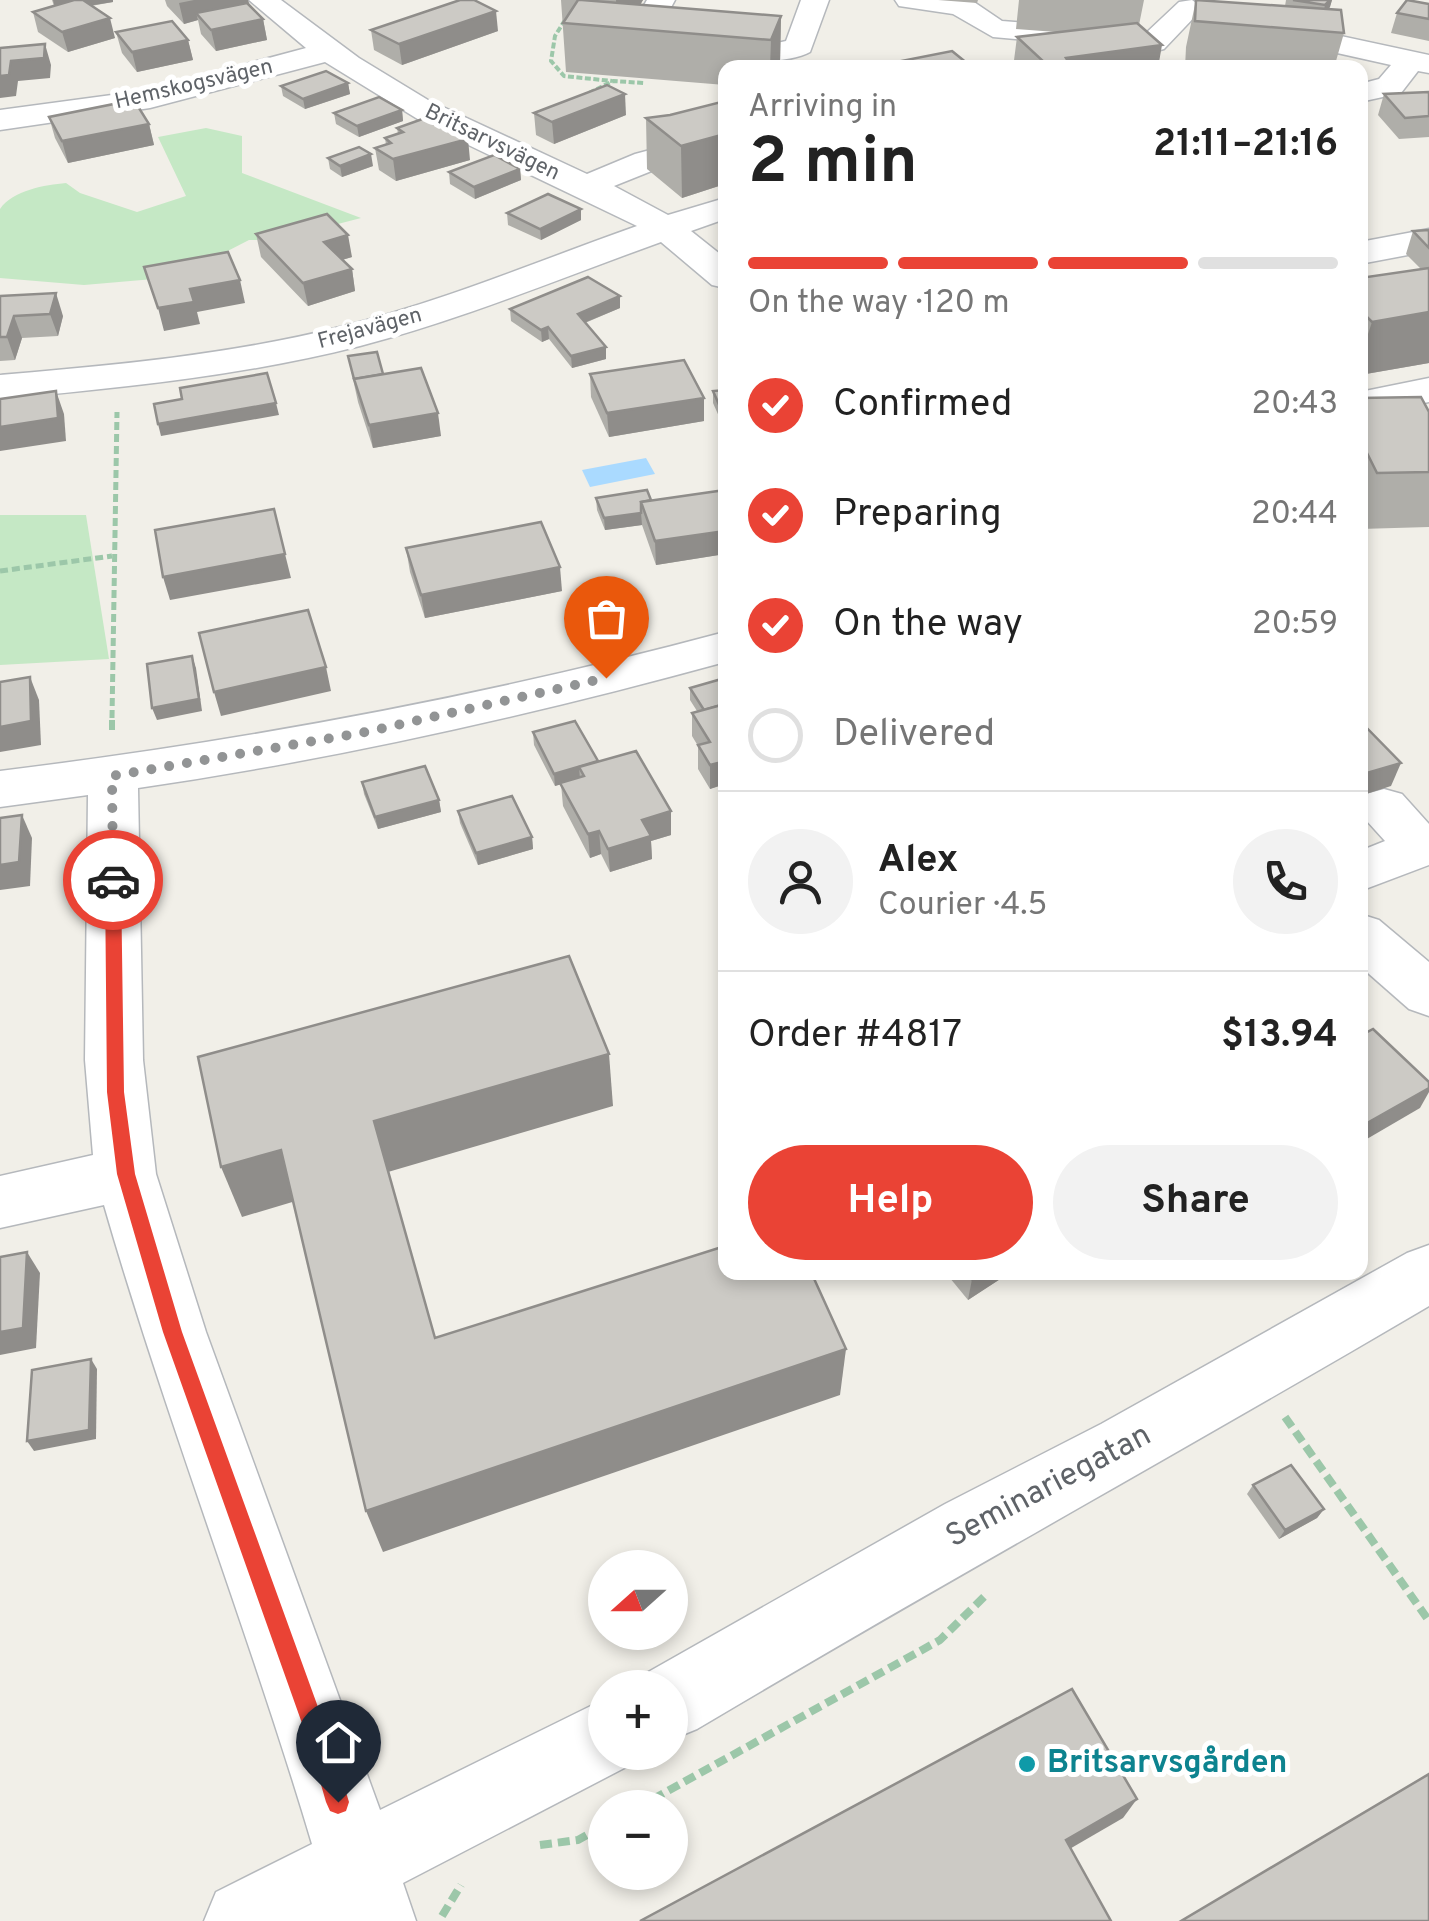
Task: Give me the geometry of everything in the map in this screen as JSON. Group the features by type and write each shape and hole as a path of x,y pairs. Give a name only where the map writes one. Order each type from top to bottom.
{"street":[{"name":"Britsarvsvägen","path":"262,0 326,52 436,118 666,226 718,271"},
{"path":"661,0 637,42 768,54 788,52 799,46 815,0"},
{"path":"910,0 978,7 993,28 1004,30 1153,43 1212,11"},
{"path":"1154,0 1419,62"},
{"name":"Hemskogsvägen","path":"0,120 150,99 326,52"},
{"path":"1368,91 1390,86 1419,62"},
{"path":"584,187 646,161 718,142"},
{"name":"Frejavägen","path":"0,387 118,376 312,346 393,325 718,210"},
{"path":"1368,251 1429,240"},
{"path":"1368,402 1429,390"},
{"path":"0,789 112,776 366,732 718,649"},
{"path":"112,776 115,1076 126,1174 173,1332 320,1743 365,1891"},
{"path":"1368,869 1425,846 1384,807"},
{"path":"1368,943 1429,994"},
{"path":"0,1202 126,1174"},
{"name":"Seminariegatan","path":"688,1692 970,1528 1125,1448 1429,1273"},
{"path":"246,1921 365,1891 588,1748"}],"path":[{"path":"570,12 555,36 551,62 564,76 650,84"},
{"path":"578,101 613,81"},
{"path":"112,776 112,556 118,376"},
{"path":"0,571 112,556"},
{"path":"1282,1412 1429,1622"},
{"path":"521,1847 578,1840 588,1834"},
{"path":"432,1921 446,1914 464,1880"}],"green space":[{"path":"206,128 242,136 242,173 361,218 276,240 249,240 177,277 84,285 0,278 0,209 13,197 39,187 66,183 80,193 137,212 186,196 158,137"},
{"path":"0,515 86,515 109,659 0,665"}],"water":[{"path":"646,458 655,474 590,487 582,470"}],"building":[{"path":"83,0 110,18 62,32 33,12"},
{"path":"460,0 474,0 496,11 399,44 371,30"},
{"path":"578,0 781,16 771,40 563,23"},
{"path":"1196,0 1341,10 1344,33 1195,21"},
{"path":"1293,0 1330,0 1325,5"},
{"path":"1407,0 1429,4 1429,19 1397,13"},
{"path":"247,3 263,19 211,30 196,13"},
{"path":"172,21 188,40 132,52 116,32"},
{"path":"1137,23 1162,45 1067,60 1042,60 1017,37"},
{"path":"45,44 44,58 11,61 9,75 0,76 0,48"},
{"path":"952,51 963,60 906,60"},
{"path":"326,71 348,83 303,99 281,86"},
{"path":"607,85 625,94 552,122 534,113"},
{"path":"1429,92 1429,116 1405,118 1384,94"},
{"path":"379,97 402,110 357,126 334,113"},
{"path":"134,100 149,124 62,141 49,117"},
{"path":"718,103 718,136 681,146 646,118"},
{"path":"431,116 468,139 393,159 375,148 391,143 385,138 403,132 397,128"},
{"path":"359,147 371,154 340,166 328,158"},
{"path":"494,155 520,169 474,187 449,172"},
{"path":"548,194 581,209 540,229 507,213"},
{"path":"327,214 348,235 324,242 352,269 303,283 256,234"},
{"path":"1429,230 1429,248 1413,231"},
{"path":"228,252 240,280 190,289 194,302 158,308 144,267"},
{"path":"1429,268 1429,312 1372,322 1368,318 1368,277"},
{"path":"588,277 620,296 578,314 606,347 571,356 548,327 541,330 510,309"},
{"path":"56,293 50,314 14,316 7,337 0,337 0,296"},
{"path":"377,352 383,374 354,379 348,356"},
{"path":"684,360 704,398 607,413 590,374"},
{"path":"421,368 438,413 369,425 354,379"},
{"path":"267,373 276,403 158,424 154,404 182,399 180,388"},
{"path":"56,391 58,418 0,427 0,399"},
{"path":"1421,397 1429,412 1429,472 1377,473 1368,455 1368,398"},
{"path":"647,490 651,500 641,502 641,513 604,518 596,498"},
{"path":"718,491 718,532 655,541 641,502"},
{"path":"274,509 285,554 163,577 155,530"},
{"path":"541,522 560,567 421,595 406,548"},
{"path":"308,610 326,667 214,692 199,633"},
{"path":"192,656 199,699 152,708 147,664"},
{"path":"30,677 31,721 0,727 0,682"},
{"path":"718,680 718,706 704,710 690,688"},
{"path":"718,706 718,763 710,765 698,745 710,742 692,713"},
{"path":"575,721 598,761 554,774 533,732"},
{"path":"1368,729 1401,763 1368,773"},
{"path":"636,751 671,811 642,820 651,836 608,849 599,831 588,834 560,783 584,776 579,767"},
{"path":"425,766 439,800 375,817 362,782"},
{"path":"512,796 532,837 476,853 458,811"},
{"path":"22,815 19,862 0,865 0,818"},
{"path":"569,956 609,1054 374,1121 435,1338 718,1248 718,1280 815,1280 846,1349 366,1511 281,1150 221,1167 198,1057"},
{"path":"1373,1029 1429,1082 1429,1088 1368,1122 1368,1032"},
{"path":"27,1252 23,1328 0,1332 0,1257"},
{"path":"91,1359 89,1430 27,1441 32,1370"},
{"path":"1291,1465 1324,1509 1285,1530 1253,1485"},
{"name":"Britsarvsgården","path":"1072,1689 1137,1799 1066,1840 1111,1921 640,1921"},
{"name":"Britsarvsgården","path":"1429,1774 1429,1921 1181,1921"}],"way so far":[{"path":"113,880 112,776 366,732 606,678"}],"place":[{"name":"Britsarvsgården","path":"1027,1764"}],"route":[{"path":"113,880 114,1060 126,1174 173,1332 338,1802"}]}
